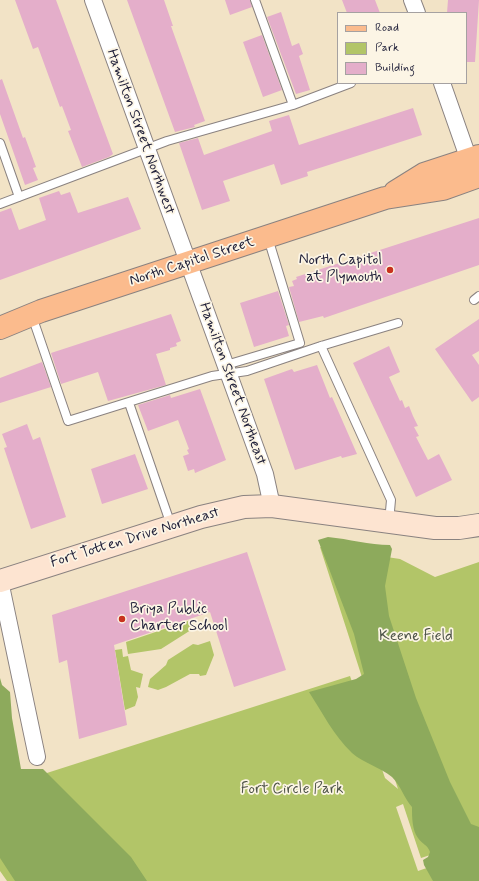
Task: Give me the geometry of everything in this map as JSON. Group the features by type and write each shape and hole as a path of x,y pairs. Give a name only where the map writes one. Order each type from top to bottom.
{"main road":[{"name":"North Capitol Street","path":"0,328 31,315 385,198 443,189 476,164"}],"street":[{"name":"Hamilton Street Northwest","path":"93,0 188,263"},
{"path":"412,0 417,12"},
{"path":"442,84 476,164"},
{"name":"Hamilton Street Northeast","path":"188,263 265,474 272,506"},
{"name":"Fort Totten Drive Northeast","path":"0,581 226,510 272,506 435,528 479,525"},
{"path":"0,581 37,757"}],"lane":[{"path":"255,0 293,105"},
{"path":"0,204 167,141 293,105 348,84"},
{"path":"0,144 19,197"},
{"path":"31,315 68,421 212,376 227,369 300,343 268,237"},
{"path":"227,369 247,371 321,346 398,323"},
{"path":"321,346 391,500 389,523"},
{"path":"129,403 172,526"}],"green space":[{"path":"328,537 390,545 392,549 385,586 389,616 416,698 450,782 471,824 479,827 479,881 433,881 424,865 423,860 428,857 430,852 416,835 413,823 412,807 398,784 392,777 382,770 361,760 352,753 334,732 309,692 356,679 364,674 354,634 318,540"},
{"name":"Fort Circle Park","path":"320,547 400,559 435,577 479,562 479,839 421,858 403,804 396,807 418,871 479,850 479,881 7,881 0,871 0,788 350,676 385,778 398,789"},
{"path":"188,621 191,630 161,649 128,654 126,642"},
{"path":"210,641 214,655 206,675 200,676 199,674 190,674 158,690 148,687 150,679 166,665 168,660 193,644 198,645"},
{"path":"122,649 123,657 128,656 131,670 143,674 140,688 136,687 138,697 135,706 125,710 115,650"},
{"path":"0,678 2,685 10,692 12,718 21,769 43,769 131,857 147,881 15,881 0,858"}],"building":[{"path":"15,0 56,0 113,154 109,157 82,167 68,131 71,130 62,106 60,107 38,47 33,49"},
{"path":"127,0 164,0 173,26 171,26 205,121 194,125 195,127 175,132"},
{"path":"225,0 250,0 252,7 230,15"},
{"path":"342,0 375,0 380,12 347,12"},
{"path":"448,0 479,0 475,62 467,62 467,12 447,12"},
{"path":"281,12 292,46 299,43 303,54 299,56 310,90 296,94 267,17"},
{"path":"262,35 282,90 263,97 243,42"},
{"path":"2,79 23,138 25,137 36,167 33,168 38,180 25,185 0,114 0,80"},
{"path":"413,108 422,135 307,172 308,176 281,185 274,164 223,181 230,201 202,210 179,143 198,138 204,155 272,131 269,121 289,115 299,145"},
{"path":"59,191 61,195 70,192 78,213 128,197 141,229 0,280 0,212 11,208 19,230 46,220 39,198"},
{"name":"North Capitol at Plymouth","path":"479,218 479,265 324,318 323,316 299,322 289,287 294,286 292,281 297,279 296,277"},
{"path":"278,291 289,325 286,326 289,336 254,347 240,303"},
{"path":"171,314 181,341 176,343 177,346 170,348 170,350 156,354 166,385 108,401 98,372 61,384 51,353"},
{"path":"479,319 479,351 472,355 479,365 479,397 472,402 435,349"},
{"path":"389,346 400,372 389,377 400,401 402,400 405,408 409,406 418,426 414,427 419,436 416,437 428,460 439,454 452,480 416,497 353,363"},
{"path":"42,362 51,387 0,403 0,378"},
{"path":"317,365 330,398 332,397 357,454 342,458 341,456 295,470 264,379 292,369 294,372"},
{"path":"200,389 226,460 195,473 194,469 188,471 183,456 189,454 187,450 189,449 178,420 148,431 138,405 170,395 171,398"},
{"path":"27,424 33,440 40,437 66,517 31,529 4,448 7,447 2,434"},
{"path":"135,454 148,489 102,504 91,469"},
{"path":"247,552 286,670 234,687 210,612 114,645 127,725 79,739 67,660 59,663 52,615"}],"place":[{"name":"North Capitol at Plymouth","path":"390,270"},
{"name":"Briya Public Charter School","path":"122,619"}],"park label":[{"name":"Keene Field","path":"416,637"}]}
